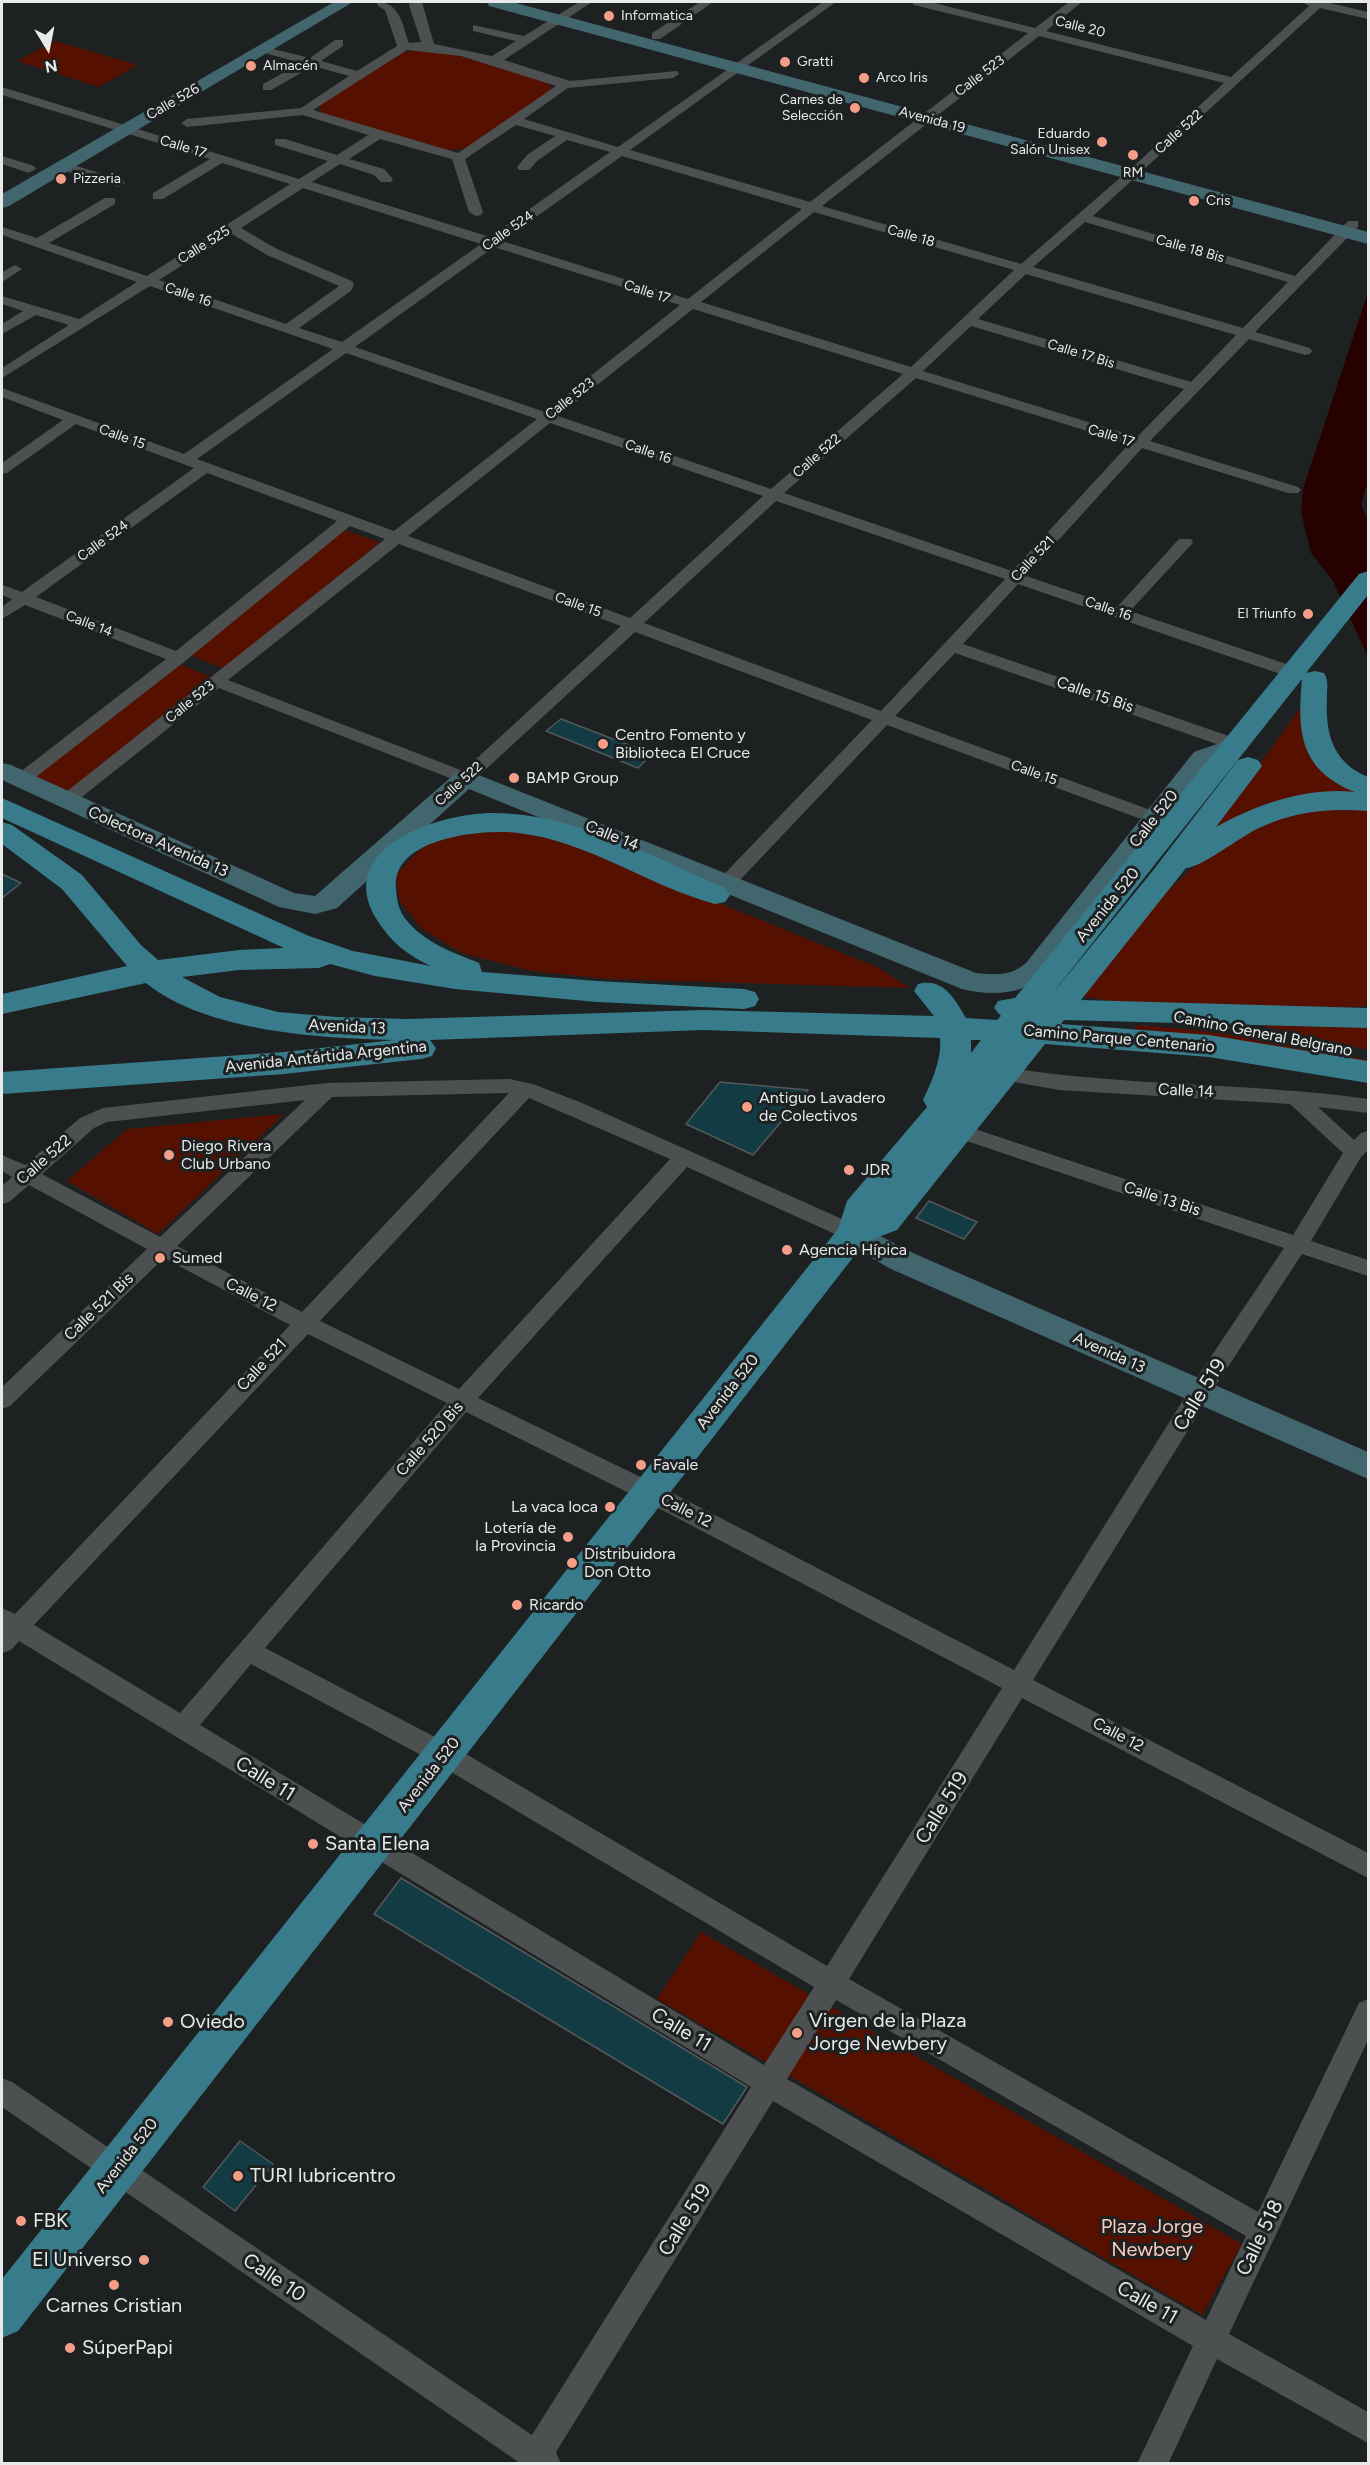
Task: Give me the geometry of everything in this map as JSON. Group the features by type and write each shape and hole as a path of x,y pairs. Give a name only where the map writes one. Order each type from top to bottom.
{"main road":[{"name":"Calle 526","path":"2,185 319,2"},
{"name":"Calle 526","path":"2,202 345,2"},
{"name":"Avenida 19","path":"495,2 656,36 742,65"},
{"name":"Avenida 19","path":"526,2 564,16 742,65 1356,228 1368,238"},
{"name":"Avenida 520","path":"1343,629 1368,579"},
{"name":"Avenida 520","path":"853,1233 885,1221 956,1130 1161,880 1305,676 1343,629 1368,609"},
{"name":"Avenida 520","path":"2,2315 373,1847 853,1233 859,1210 1237,745 1305,676"},
{"path":"1305,676 1312,730 1321,755 1344,776 1368,787"},
{"name":"Calle 520","path":"1008,984 1026,979 1036,969 1203,757 1237,745"},
{"name":"Colectora Avenida 13","path":"11,775 288,901 315,905"},
{"name":"Calle 14","path":"466,778 881,962 929,991"},
{"name":"Calle 522","path":"315,905 328,902 466,778"},
{"path":"1161,880 1216,840 1258,817 1312,802 1347,800 1368,802"},
{"path":"2,807 299,943 339,958 419,974 527,986 709,997 870,1013"},
{"path":"527,986 510,979 445,962 421,948 392,926 379,892 382,871 398,850 419,836 464,824 526,824 578,838 720,889"},
{"name":"Avenida 13","path":"2,831 72,882 114,933 146,967 177,989 243,1015 278,1022 337,1028 407,1030 752,1020 870,1013"},
{"name":"Calle 14","path":"720,889 972,982 1008,984"},
{"path":"2,1004 116,976 184,966 278,957 339,958"},
{"path":"922,1135 946,1084 958,1043 952,1021 929,991"},
{"path":"1304,1015 1368,1009"},
{"name":"Camino Parque Centenario","path":"870,1013 1150,1013 1368,1018"},
{"name":"Camino Parque Centenario","path":"870,1013 1256,1052 1368,1072"},
{"name":"Camino General Belgrano","path":"1150,1013 1246,1029 1368,1056"},
{"name":"Avenida Antártida Argentina","path":"2,1083 284,1063 650,1023"},
{"name":"Avenida 13","path":"853,1233 902,1261 1206,1385 1368,1446"},
{"name":"Avenida 13","path":"1206,1385 1368,1466"}],"street":[{"path":"416,2 428,45"},
{"path":"492,62 586,2"},
{"path":"656,36 707,2"},
{"name":"Calle 524","path":"186,460 830,2"},
{"name":"Calle 20","path":"918,2 1234,82"},
{"name":"Calle 523","path":"67,801 546,417 929,115 1077,2"},
{"path":"1315,2 1368,15"},
{"name":"Calle 522","path":"466,778 773,495 912,374 1023,269 1234,82 1315,2"},
{"path":"382,3 390,8 404,47"},
{"path":"477,28 525,40"},
{"path":"267,87 312,62 339,43"},
{"path":"306,111 308,106 404,47 428,45 565,85 673,74"},
{"path":"265,49 358,75"},
{"path":"187,123 306,111 310,115 376,135 458,156 465,155 565,85"},
{"name":"Calle 17","path":"2,92 688,306 1293,490"},
{"name":"Calle 18","path":"516,121 1305,351"},
{"name":"Calle 525","path":"2,374 376,135"},
{"path":"524,167 532,158 566,135"},
{"path":"280,142 379,172 386,179"},
{"path":"458,156 476,212"},
{"path":"158,196 220,159"},
{"path":"2,160 29,169"},
{"path":"63,166 118,183"},
{"path":"38,244 110,201"},
{"name":"Calle 18 Bis","path":"1083,217 1298,280"},
{"path":"232,228 272,252 347,284 346,288 288,329"},
{"name":"Calle 521","path":"720,889 1016,578 1138,444 1298,280 1356,228"},
{"name":"Calle 16","path":"2,231 1305,676"},
{"path":"2,278 15,269"},
{"path":"2,300 80,324"},
{"path":"2,330 34,310"},
{"name":"Calle 17 Bis","path":"969,321 1193,387"},
{"name":"Calle 15","path":"2,392 1155,818"},
{"path":"2,470 74,419"},
{"name":"Calle 524","path":"2,614 205,467"},
{"path":"11,775 178,658 348,520"},
{"path":"1120,614 1185,542"},
{"name":"Calle 14","path":"2,590 178,658"},
{"name":"Calle 15 Bis","path":"952,646 1237,745"},
{"name":"Calle 14","path":"216,681 466,778"},
{"name":"Calle 14","path":"1004,1074 1068,1084 1295,1097 1368,1106"},
{"name":"Avenida Antártida Argentina","path":"87,1123 103,1115 127,1111 327,1090 480,1085 526,1089"},
{"name":"Calle 521","path":"6,1629 526,1089"},
{"name":"Avenida 13","path":"526,1089 685,1156 853,1233"},
{"name":"Calle 521 Bis","path":"2,1400 327,1090"},
{"name":"Calle 519","path":"538,2461 831,1983 1206,1385 1361,1145 1295,1097"},
{"name":"Calle 522","path":"2,1197 87,1123"},
{"name":"Calle 13 Bis","path":"956,1130 1368,1268"},
{"name":"Calle 520 Bis","path":"182,1728 461,1402 685,1156"},
{"name":"Calle 12","path":"2,1162 303,1322 461,1402 649,1492 1368,1866"},
{"name":"Calle 11","path":"6,1629 182,1728 373,1847 771,2084 1211,2340 1368,2428"},
{"path":"248,1651 445,1755 831,1983 1264,2230"},
{"name":"Calle 518","path":"1152,2463 1368,2012"},
{"name":"Calle 10","path":"2,2091 538,2461"}],"green space":[{"path":"56,41 137,65 99,87 17,61"},
{"path":"431,48 544,80 552,90 472,146 457,150 440,150 326,116 319,109 321,103 400,53"},
{"path":"344,530 380,542 227,670 190,655"},
{"path":"177,663 214,678 70,793 32,777"},
{"path":"1305,702 1350,788 1368,794 1368,798 1347,795 1206,838"},
{"path":"1346,804 1368,810 1368,1006 1315,1010 1154,1009 1081,996 1160,898 1219,844 1290,812"},
{"path":"518,828 558,838 877,967 910,988 608,979 531,971 462,953 422,929 399,900 396,874 418,851 442,836"},
{"path":"1248,1023 1368,1027 1368,1050"},
{"path":"1136,1025 1276,1041 1368,1060 1368,1063 1226,1039 1135,1029"},
{"name":"Diego Rivera Club Urbano","path":"284,1114 158,1234 67,1181 127,1129"},
{"name":"Plaza Jorge Newbery","path":"701,1932 1242,2244 1202,2315 657,1999"}],"shaded area":[{"path":"1368,292 1368,481 1361,504 1368,521 1368,657 1333,581 1311,553 1301,512 1303,489"}],"building":[{"name":"Centro Fomento y Biblioteca El Cruce","path":"561,719 652,754 638,768 546,731"},
{"path":"2,874 21,883 2,898"},
{"name":"Antiguo Lavadero de Colectivos","path":"720,1082 808,1090 753,1155 686,1124"},
{"path":"929,1201 977,1222 964,1239 916,1218"},
{"path":"401,1878 747,2087 723,2124 374,1914"},
{"name":"TURI lubricentro","path":"240,2141 273,2164 235,2211 203,2187"}],"place":[{"name":"Informatica","path":"609,16"},
{"name":"Gratti","path":"785,62"},
{"name":"Almacén","path":"251,66"},
{"name":"Arco Iris","path":"864,78"},
{"name":"Carnes de Selección","path":"855,108"},
{"name":"Eduardo Salón Unisex","path":"1102,142"},
{"name":"RM","path":"1133,155"},
{"name":"Pizzeria","path":"61,179"},
{"name":"Cris","path":"1194,201"},
{"name":"El Triunfo","path":"1308,614"},
{"name":"Centro Fomento y Biblioteca El Cruce","path":"603,744"},
{"name":"BAMP Group","path":"514,778"},
{"name":"Antiguo Lavadero de Colectivos","path":"747,1107"},
{"name":"Diego Rivera Club Urbano","path":"169,1155"},
{"name":"JDR","path":"849,1170"},
{"name":"Agencia Hípica","path":"787,1250"},
{"name":"Sumed","path":"160,1258"},
{"name":"Favale","path":"641,1465"},
{"name":"La vaca loca","path":"610,1507"},
{"name":"Lotería de la Provincia","path":"568,1537"},
{"name":"Distribuidora Don Otto","path":"572,1563"},
{"name":"Ricardo","path":"517,1605"},
{"name":"Santa Elena","path":"313,1844"},
{"name":"Oviedo","path":"168,2022"},
{"name":"Virgen de la Plaza Jorge Newbery","path":"797,2033"},
{"name":"TURI lubricentro","path":"238,2176"},
{"name":"FBK","path":"21,2221"},
{"name":"El Universo","path":"144,2260"},
{"name":"Carnes Cristian","path":"114,2285"},
{"name":"SúperPapi","path":"70,2348"}]}
